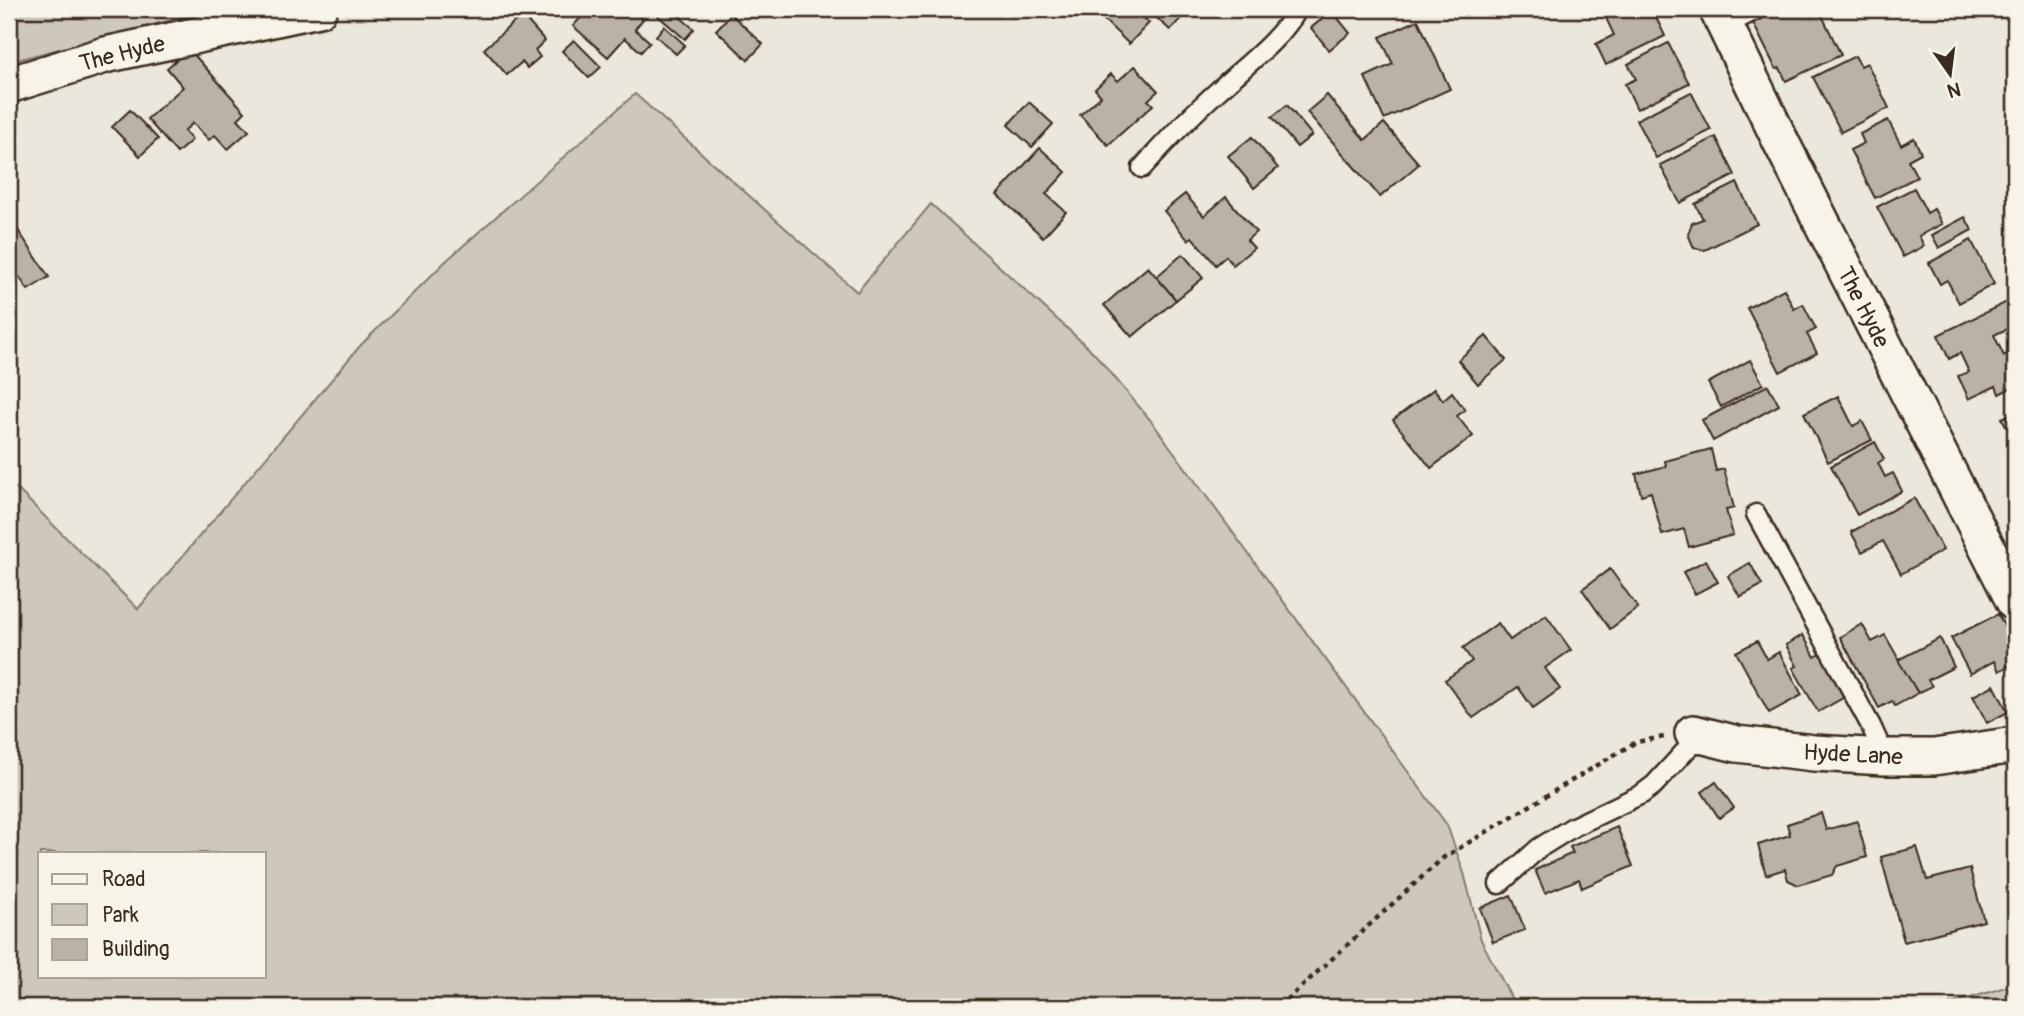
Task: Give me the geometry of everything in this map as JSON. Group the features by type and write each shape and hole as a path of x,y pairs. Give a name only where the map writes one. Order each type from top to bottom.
{"street":[{"name":"The Hyde","path":"9,85 105,55 319,9"},
{"name":"The Hyde","path":"1722,17 1794,167 2015,603"},
{"name":"Hyde Lane","path":"1696,734 1737,744 1814,753 1885,757 1934,757 2015,745"}],"lane":[{"path":"1143,167 1186,120 1258,57 1288,26 1298,9"},
{"path":"1722,17 1758,9"},
{"path":"1756,514 1871,726 1885,757"},
{"path":"1499,884 1539,848 1573,827 1642,794 1654,785 1696,734"}],"path":[{"path":"1279,1007 1443,858 1636,741 1696,734"}],"green space":[{"path":"9,9 214,9 9,62"},
{"path":"635,94 857,292 931,204 1094,353 1152,422 1447,825 1464,873 1481,940 1516,1007 9,1007 9,481 138,609 360,346 446,261"},
{"path":"2015,984 2015,1007 1941,1007"}],"building":[{"path":"589,9 595,14 600,9 633,9 643,19 635,29 650,42 641,52 625,38 608,57 573,26"},
{"path":"650,9 687,9 680,17 694,29 685,39"},
{"path":"1111,9 1135,9 1149,23 1129,44 1102,18"},
{"path":"1147,9 1190,9 1170,30"},
{"path":"1619,9 1652,9 1665,36 1606,65 1596,44 1614,35 1605,16"},
{"path":"1778,9 1802,9 1804,13 1819,9 1841,55 1786,81 1780,68 1776,69 1752,21"},
{"path":"1332,11 1350,33 1329,50 1311,28"},
{"path":"731,14 763,44 748,60 716,30"},
{"path":"522,15 545,41 535,50 540,57 527,68 522,62 507,75 484,49"},
{"path":"1418,20 1450,89 1384,119 1365,77 1393,64 1380,37"},
{"path":"664,26 685,45 676,54 656,36"},
{"path":"574,40 601,67 589,78 562,51"},
{"path":"1668,43 1689,83 1637,109 1625,84 1636,79 1628,64"},
{"path":"189,49 245,112 238,119 249,131 228,149 215,135 209,140 193,123 184,131 192,140 177,153 147,119 183,87 167,68"},
{"path":"1855,56 1861,66 1867,63 1889,108 1841,132 1813,77"},
{"path":"1135,66 1158,91 1148,100 1153,105 1108,145 1080,115 1101,96 1095,89 1111,74 1118,81"},
{"path":"1691,92 1711,130 1656,158 1636,120"},
{"path":"1327,95 1365,140 1384,123 1419,164 1380,197 1307,112"},
{"path":"1029,102 1053,124 1032,147 1008,125"},
{"path":"1287,105 1312,135 1297,147 1272,117"},
{"path":"130,110 158,139 140,156 112,127"},
{"path":"1888,120 1901,145 1914,138 1921,153 1908,160 1917,177 1875,198 1850,150 1864,143 1860,134"},
{"path":"1252,137 1278,168 1254,188 1228,156"},
{"path":"1716,137 1735,175 1680,203 1660,165"},
{"path":"1040,148 1066,172 1046,194 1066,212 1043,237 997,195"},
{"path":"1737,183 1757,224 1705,250 1694,248 1688,234 1692,223 1703,219 1695,204"},
{"path":"1914,188 1927,213 1934,209 1942,224 1919,236 1924,246 1903,257 1877,207"},
{"path":"1185,194 1204,216 1226,197 1256,232 1247,240 1254,248 1233,265 1226,256 1216,265 1192,237 1188,240 1164,211"},
{"path":"1965,217 1972,230 1939,248 1932,235"},
{"path":"12,221 49,277 28,290 14,269 9,273 9,223"},
{"path":"1971,240 1994,284 1959,303 1947,280 1940,284 1929,263"},
{"path":"1183,254 1203,278 1176,300 1156,277"},
{"path":"1148,267 1176,300 1132,337 1104,305"},
{"path":"1784,289 1794,309 1803,304 1816,329 1807,334 1817,353 1780,372 1747,308"},
{"path":"2007,302 2015,325 1994,335 2004,356 2015,350 2015,386 1999,394 1996,386 1969,399 1958,376 1969,372 1960,353 1949,359 1938,335"},
{"path":"1486,336 1506,360 1478,384 1458,360"},
{"path":"1750,360 1763,384 1721,407 1708,383"},
{"path":"1768,385 1779,405 1713,441 1702,420"},
{"path":"1434,389 1443,400 1452,392 1465,410 1457,416 1473,436 1431,468 1393,420"},
{"path":"1838,396 1853,426 1862,421 1872,440 1828,462 1804,413"},
{"path":"2015,412 2015,443 2002,418"},
{"path":"1875,442 1884,459 1878,463 1885,477 1893,473 1902,491 1857,515 1831,466"},
{"path":"1711,449 1716,471 1724,469 1734,508 1726,510 1733,535 1689,547 1684,529 1662,535 1651,492 1641,495 1636,474 1666,466 1665,461"},
{"path":"1914,498 1943,550 1901,574 1883,541 1862,552 1851,532"},
{"path":"1706,560 1718,582 1695,594 1683,572"},
{"path":"1750,563 1762,585 1740,597 1728,576"},
{"path":"1610,569 1638,608 1610,629 1582,589"},
{"path":"1998,614 2015,646 2015,663 1999,671 1994,661 1970,674 1951,638"},
{"path":"1546,615 1571,650 1545,668 1560,689 1533,708 1518,687 1473,718 1445,680 1472,661 1463,648 1498,623 1510,640"},
{"path":"1862,624 1872,642 1885,635 1918,693 1895,706 1892,701 1879,708 1840,637"},
{"path":"1803,635 1815,657 1824,652 1848,695 1818,712 1793,668 1797,666 1786,645"},
{"path":"1940,638 1954,667 1928,680 1932,686 1918,693 1898,660"},
{"path":"1757,641 1767,659 1779,652 1802,695 1769,713 1736,652"},
{"path":"1994,685 2008,712 1987,723 1973,696"},
{"path":"1716,782 1734,808 1719,818 1702,792"},
{"path":"1821,813 1826,830 1857,821 1867,857 1837,866 1832,875 1798,885 1788,880 1785,869 1766,875 1758,845 1790,835 1787,824"},
{"path":"1617,827 1633,866 1582,888 1579,879 1545,893 1535,870 1573,853 1570,847"},
{"path":"1917,847 1927,880 1970,869 1984,921 1904,942 1881,857"},
{"path":"1511,895 1525,930 1493,942 1480,908"}]}
